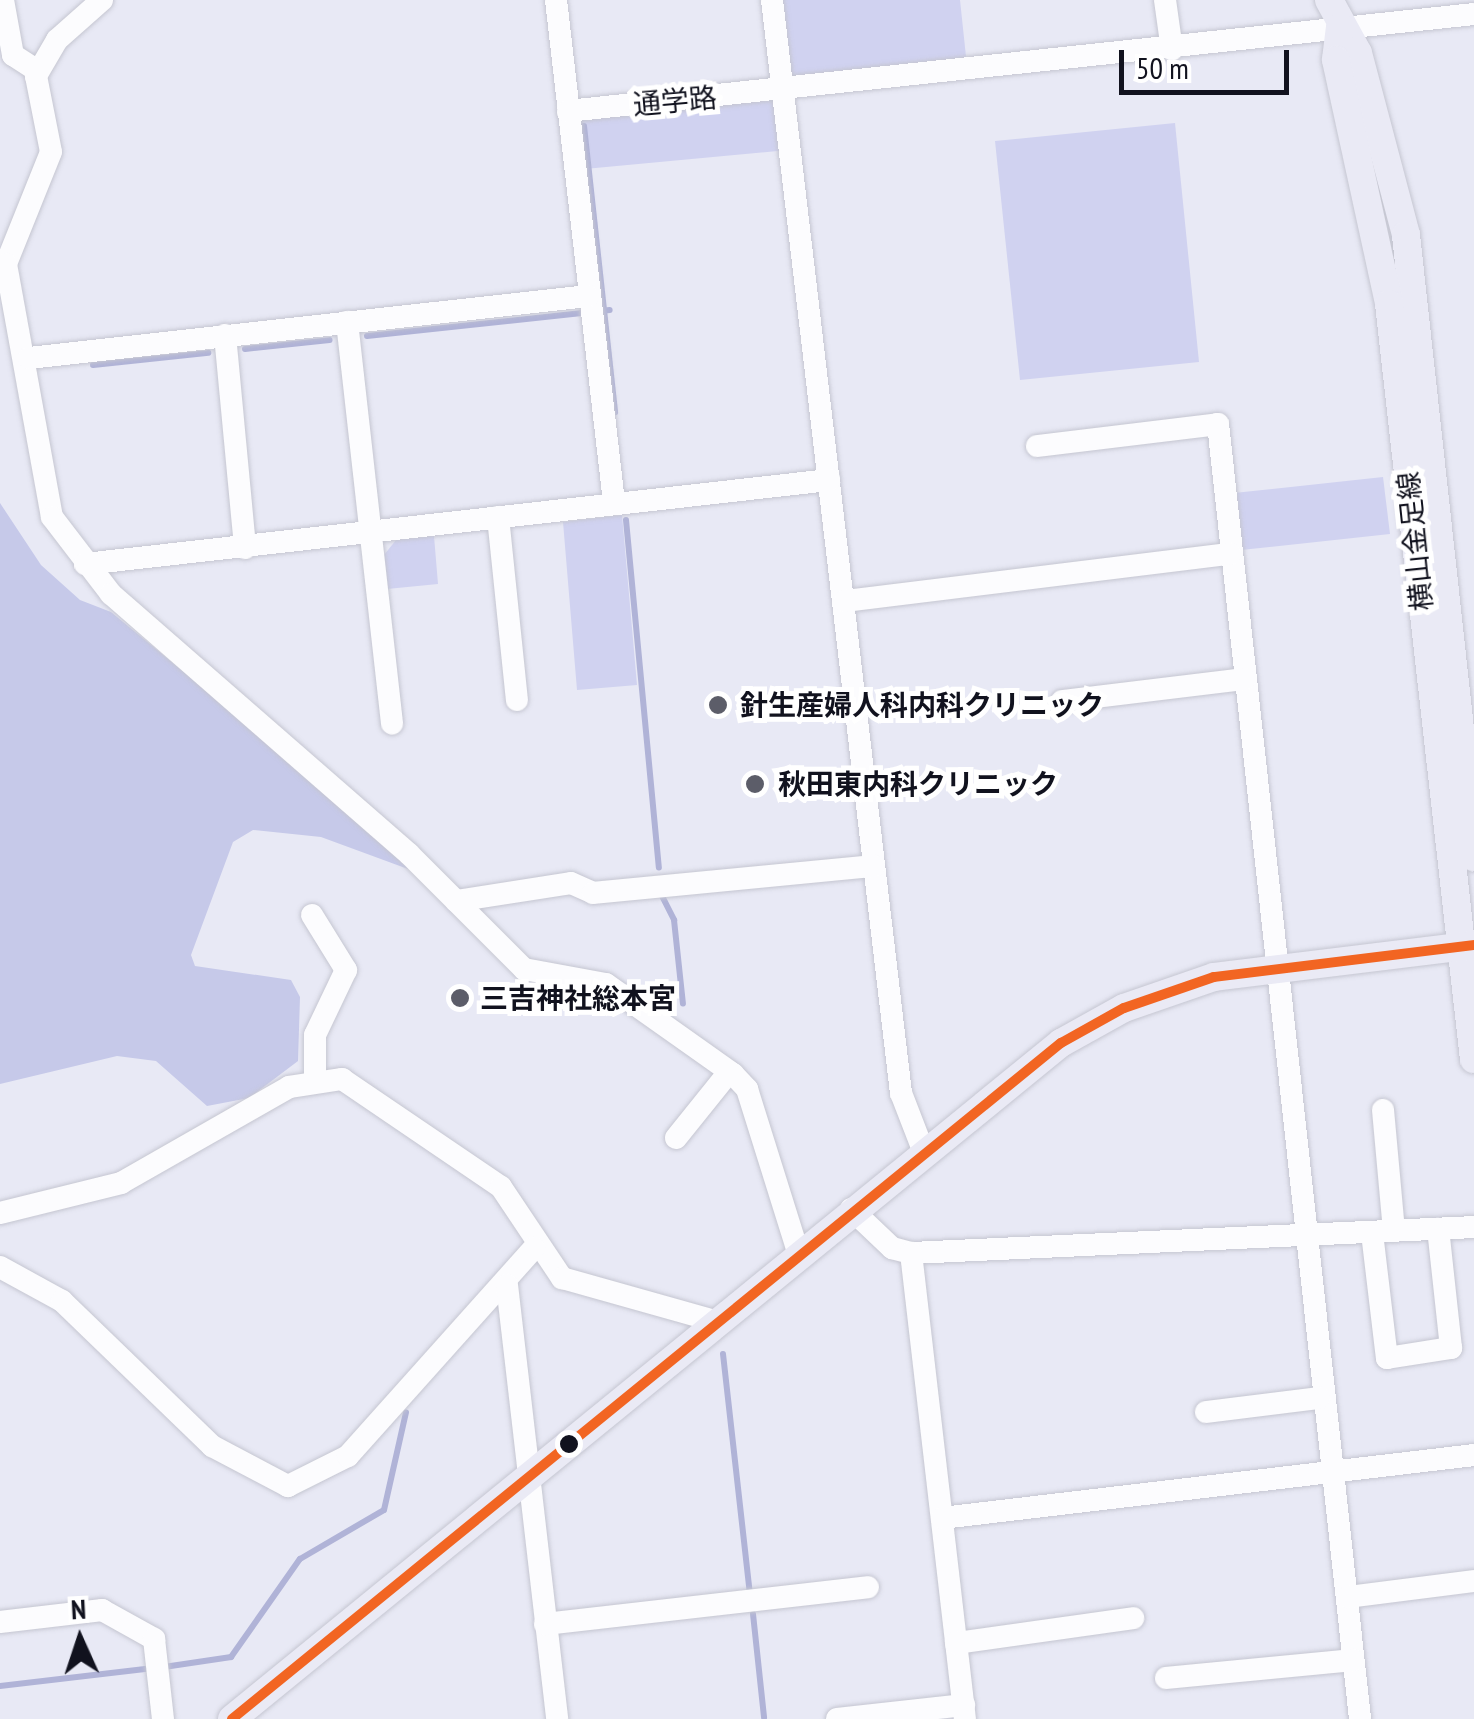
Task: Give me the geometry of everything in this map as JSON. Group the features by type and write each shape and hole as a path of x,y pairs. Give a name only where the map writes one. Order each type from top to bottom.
{"main road":[{"name":"横山金足線","path":"1330,0 1340,27 1358,54 1406,235 1468,851 1467,945 1474,1059"},
{"path":"232,1719 923,1150 1096,1022 1188,984 1278,966 1467,945"}],"street":[{"path":"3,0 13,54 38,71 50,123 46,180 4,288 29,358 42,482 52,516 86,564 456,900 524,968 606,984 748,1089 798,1252"},
{"path":"38,71 102,0"},
{"path":"556,0 614,502"},
{"path":"772,0 901,1093 923,1150"},
{"path":"1165,0 1171,45"},
{"name":"通学路","path":"568,111 781,85 1474,14"},
{"path":"29,358 347,322 589,307"},
{"path":"347,322 392,723"},
{"path":"225,335 245,548"},
{"path":"1037,446 1218,424 1278,966 1319,1398 1333,1472 1360,1719"},
{"path":"86,564 829,480"},
{"path":"498,517 518,700"},
{"path":"844,601 1230,554"},
{"path":"1062,701 1245,679"},
{"path":"456,900 571,883 593,893 874,866"},
{"path":"312,914 346,970 315,1035 315,1078"},
{"path":"676,1138 729,1072"},
{"path":"0,1213 121,1183 315,1078 362,1086 475,1166 501,1187 534,1248 581,1286 716,1321"},
{"path":"1383,1110 1387,1358 1451,1348 1438,1229"},
{"path":"851,1209 892,1248 911,1253 1474,1228"},
{"path":"0,1266 62,1300 212,1446 288,1486 348,1456 507,1285 534,1248"},
{"path":"837,1719 964,1712 911,1253"},
{"path":"507,1285 557,1719"},
{"path":"1206,1412 1319,1398"},
{"path":"942,1518 1474,1455"},
{"path":"1348,1596 1474,1581"},
{"path":"546,1624 868,1587"},
{"path":"0,1622 102,1610 154,1639 164,1719"},
{"path":"956,1643 1134,1618"},
{"path":"1166,1678 1353,1660"}],"shaded area":[{"path":"772,0 960,0 967,66 782,92 788,150 574,170 567,105 781,92"},
{"path":"1175,123 1199,362 1020,380 995,141"},
{"path":"1383,477 1390,534 1241,550 1234,493"},
{"path":"0,503 41,565 80,600 111,612 407,856 408,869 321,837 253,830 233,842 191,955 195,966 291,980 300,997 298,1061 249,1098 207,1106 156,1061 117,1056 0,1084"},
{"path":"622,515 637,685 577,690 563,522"},
{"path":"434,536 438,584 387,589 384,555 396,540"}],"waterway":[{"path":"584,126 615,412"},
{"path":"367,336 610,310"},
{"path":"245,349 330,340"},
{"path":"93,365 208,353"},
{"path":"626,520 659,867"},
{"path":"662,896 674,920 683,1004"},
{"path":"723,1354 750,1594"},
{"path":"164,1667 231,1657 300,1559 384,1510 406,1412"},
{"path":"753,1614 764,1717"},
{"path":"0,1686 145,1669"}],"transit line":[{"path":"232,1719 1061,1043 1124,1008 1214,977 1474,945"}],"place":[{"name":"針生産婦人科内科クリニック","path":"718,705"},
{"name":"秋田東内科クリニック","path":"755,784"},
{"name":"三吉神社総本宮","path":"460,998"}]}
